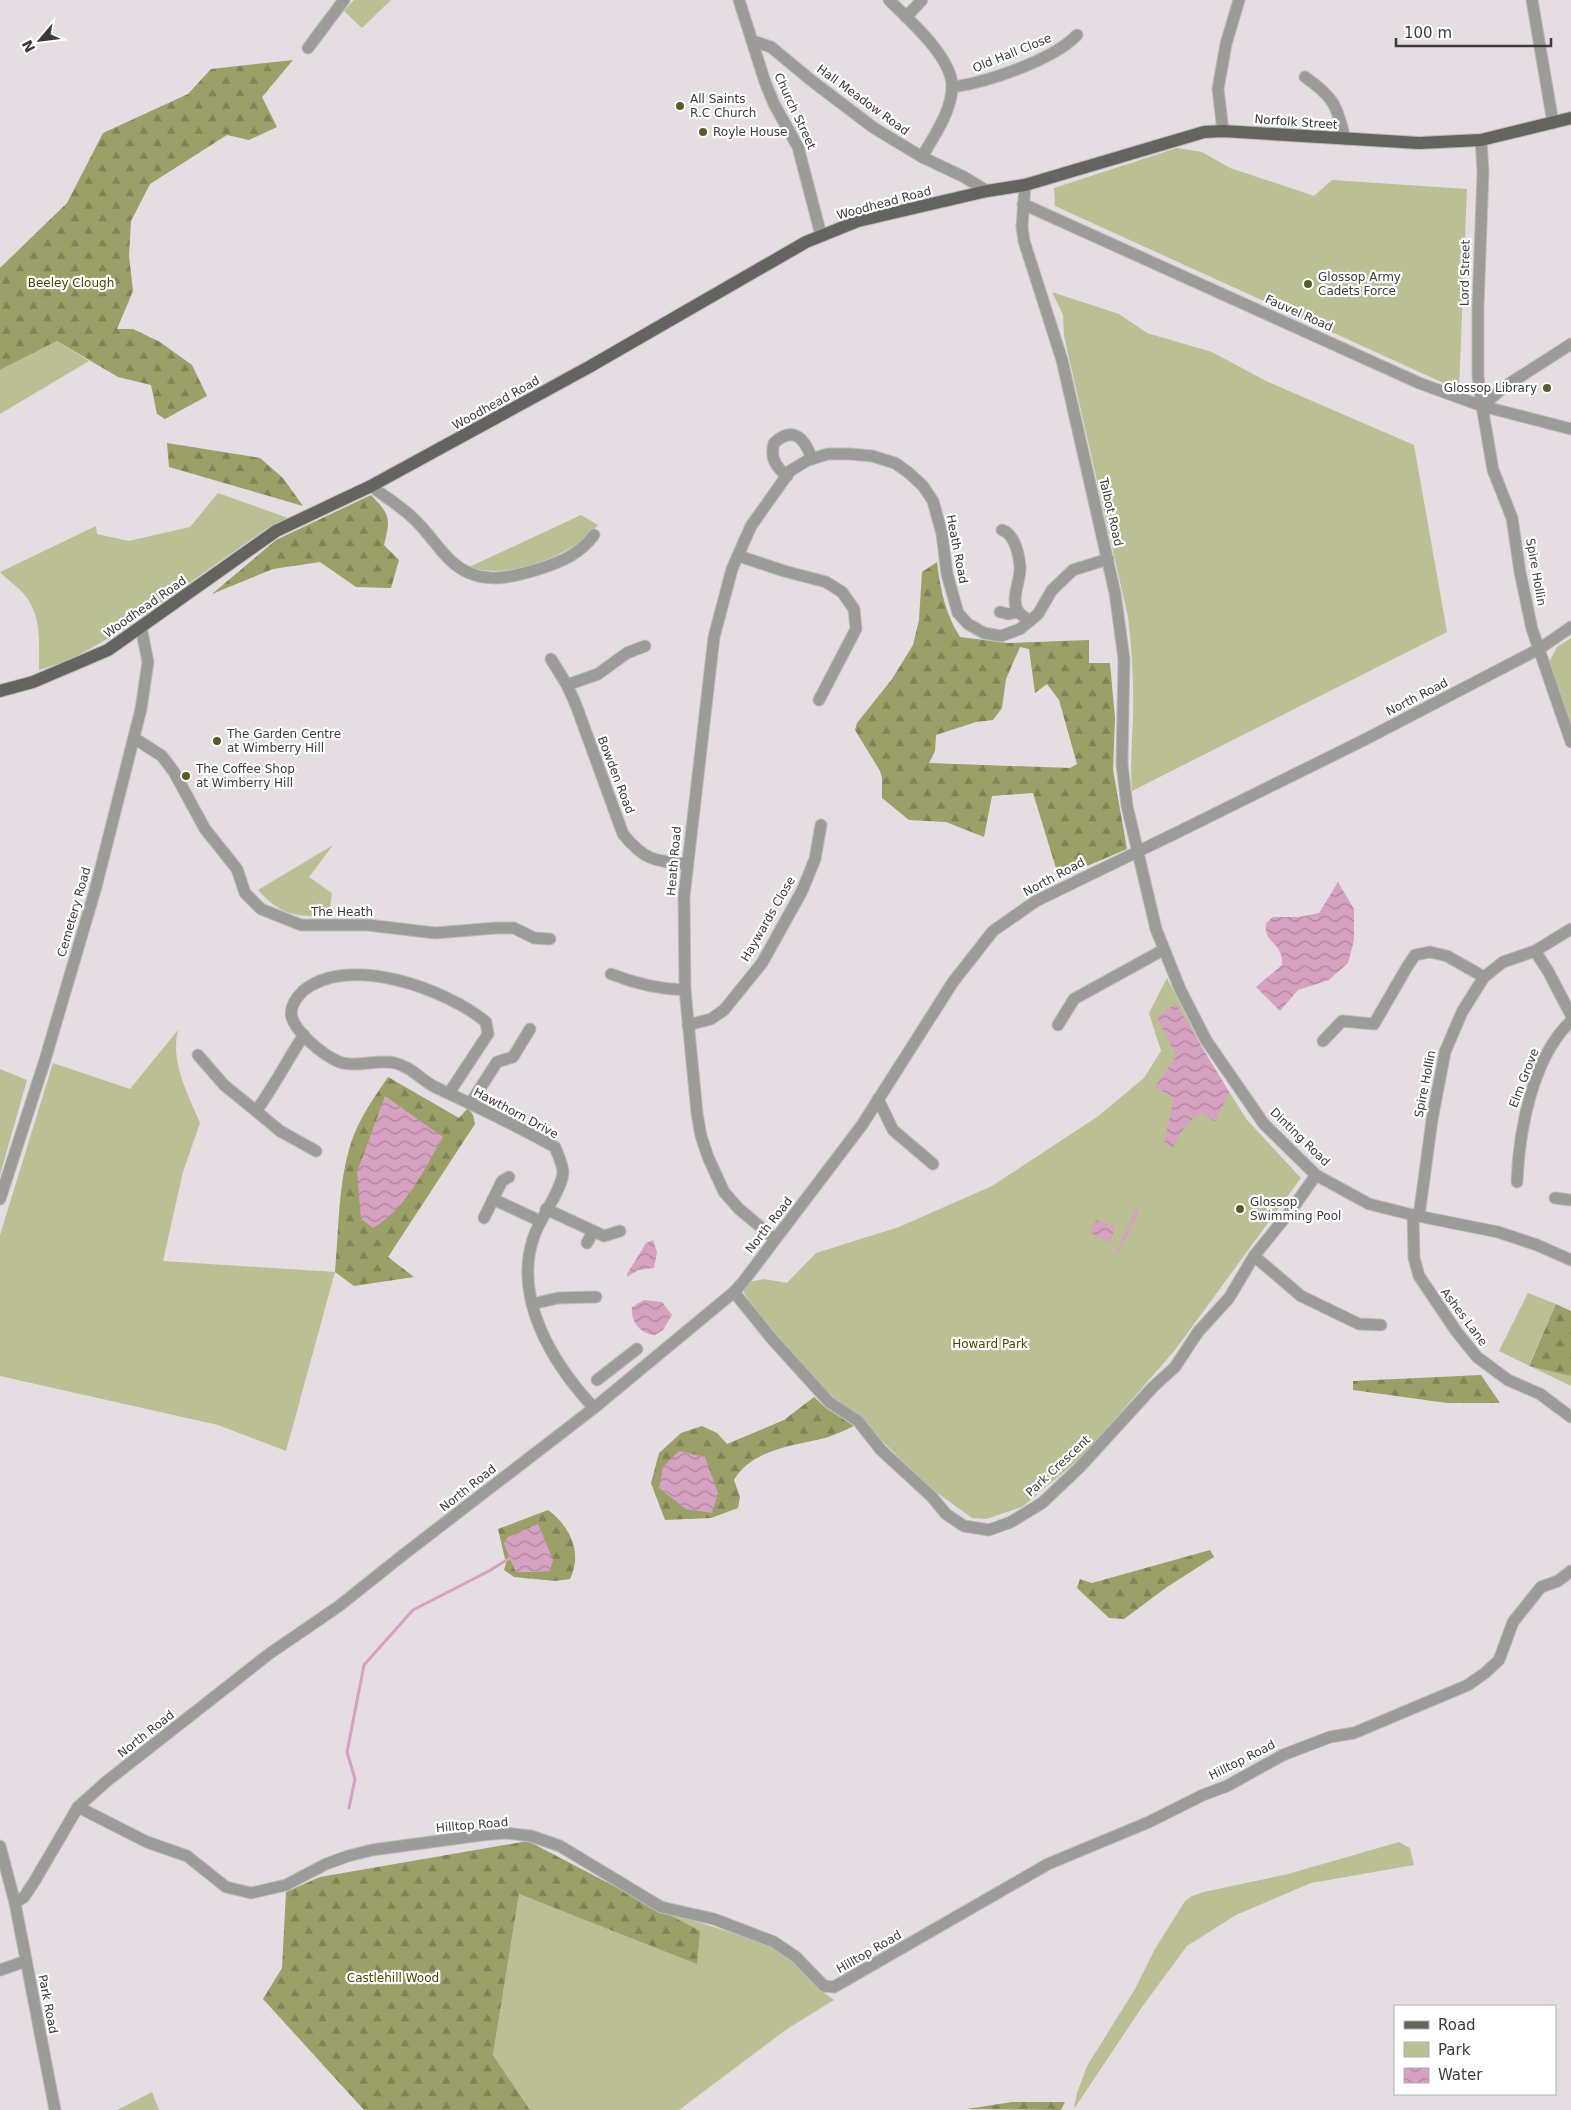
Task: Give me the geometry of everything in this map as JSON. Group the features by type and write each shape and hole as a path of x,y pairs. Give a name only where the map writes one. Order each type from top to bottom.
{"main road":[{"name":"Norfolk Street","path":"1025,185 1204,132 1223,131 1419,143 1481,140 1571,118"},
{"name":"Woodhead Road","path":"0,691 33,682 108,650 276,531 371,486 589,367 806,242 858,221 987,191 1025,185"}],"street":[{"path":"308,48 344,0"},
{"name":"Church Street","path":"739,0 754,41 765,82 774,104 798,147 821,235"},
{"path":"889,0 937,52 950,71 952,87 947,110 922,157"},
{"path":"906,17 922,0"},
{"path":"1223,131 1218,89 1226,44 1239,0"},
{"path":"1532,0 1553,122"},
{"name":"Old Hall Close","path":"952,87 973,84 1000,75 1069,44 1078,34"},
{"name":"Hall Meadow Road","path":"754,41 771,47 874,128 922,157 964,177 987,191"},
{"path":"1305,77 1328,95 1338,112 1345,139"},
{"name":"Lord Street","path":"1481,140 1478,376 1482,406"},
{"name":"Talbot Road","path":"1025,185 1023,204 1024,241 1057,342 1108,558 1123,640 1125,679 1122,764 1127,806 1138,852"},
{"name":"Fauvel Road","path":"1023,204 1419,383 1482,406 1571,429"},
{"path":"1482,406 1504,387 1571,344"},
{"name":"Spire Hollin","path":"1482,406 1493,470 1512,518 1520,572 1539,649 1571,742"},
{"path":"787,476 775,465 772,457 774,443 779,438 793,435 800,437 809,450 812,459"},
{"name":"Heath Road","path":"775,1239 739,1209 724,1192 708,1157 701,1136 697,1113 685,990 684,897 714,637 719,612 732,570 740,556 751,526 790,471 812,459 828,454 872,456 895,463 923,486 933,501 942,534 948,574 958,613 968,624 984,633 1001,636 1020,630 1038,614 1052,590 1073,570 1108,558"},
{"path":"371,486 413,518 449,559 460,568 468,573 491,579 510,577 558,562 578,552 594,535"},
{"path":"1002,530 1009,532 1012,537 1020,567 1016,604 1018,612 1030,621"},
{"path":"740,556 784,571 826,582 842,592 854,609 856,629 819,700"},
{"path":"1000,612 1008,614 1018,612"},
{"name":"Cemetery Road","path":"0,1199 45,1060 96,888 134,738 141,709 148,662 142,627"},
{"name":"North Road","path":"15,1903 24,1897 34,1882 78,1806 107,1781 269,1654 339,1606 594,1408 734,1292 862,1125 953,982 993,931 1036,901 1368,737 1539,649 1571,627"},
{"path":"567,685 598,674 627,653 645,646"},
{"name":"Bowden Road","path":"551,659 567,685 623,834 637,851 653,859 687,864"},
{"name":"The Heath","path":"134,738 162,756 174,772 205,830 236,869 245,893 261,909 302,925 368,925 435,933 514,928 534,938 550,940"},
{"name":"Haywards Close","path":"688,1024 711,1019 724,1010 762,963 802,891 815,859 821,825"},
{"name":"Dinting Road","path":"1138,852 1156,929 1163,950 1206,1040 1264,1124 1316,1175 1369,1204 1416,1216 1498,1232 1537,1245 1571,1260"},
{"name":"Spire Hollin","path":"1416,1216 1445,1052 1462,1012 1484,977 1503,962 1534,951 1571,929"},
{"path":"1058,1025 1074,999 1163,950"},
{"path":"1534,951 1548,970 1571,1015"},
{"path":"1323,1041 1342,1021 1374,1024 1406,967 1416,956 1430,952 1447,956 1484,977"},
{"path":"611,974 638,984 685,990"},
{"name":"Hawthorn Drive","path":"449,1092 488,1034 486,1022 472,1010 420,986 385,977 359,975 324,978 302,992 294,1001 292,1018 304,1035 322,1052 337,1062 354,1065 393,1062 413,1070 435,1087 449,1092 555,1148 563,1173 533,1237 527,1272 532,1304 553,1351 570,1378 594,1408"},
{"name":"Elm Grove","path":"1517,1182 1525,1110 1540,1067 1551,1047 1571,1022"},
{"path":"470,1104 497,1062 513,1057 530,1029"},
{"path":"256,1111 281,1075 292,1052 304,1035"},
{"path":"198,1055 224,1085 280,1131 316,1151"},
{"path":"878,1099 893,1130 933,1164"},
{"name":"Park Crescent","path":"734,1292 772,1339 824,1396 858,1421 881,1450 932,1496 946,1514 964,1526 989,1530 1011,1522 1042,1503 1079,1468 1153,1387 1174,1368 1198,1332 1229,1298 1254,1256 1292,1209 1316,1175"},
{"path":"484,1218 502,1181 509,1177"},
{"path":"1555,1198 1571,1200"},
{"path":"494,1199 540,1221"},
{"path":"546,1208 604,1236 620,1231"},
{"name":"Ashes Lane","path":"1416,1216 1414,1258 1418,1276 1456,1332 1477,1357 1508,1380 1540,1394 1571,1417"},
{"path":"587,1243 593,1231"},
{"path":"1254,1256 1301,1296 1359,1324 1381,1325"},
{"path":"532,1304 558,1298 596,1297"},
{"path":"597,1380 637,1350"},
{"path":"622,1361 634,1376"},
{"name":"Hilltop Road","path":"78,1806 147,1842 188,1856 226,1887 251,1893 286,1886 326,1864 364,1852 482,1835 506,1833 530,1836 560,1846 661,1907 714,1919 774,1942 796,1957 824,1986 834,1987 1048,1864 1149,1822 1227,1786 1283,1755 1330,1737 1354,1733 1468,1685 1499,1660 1513,1622 1540,1587 1558,1580 1571,1571"},
{"path":"0,1846 15,1903"},
{"name":"Park Road","path":"15,1903 55,2110"},
{"path":"0,1970 26,1961"}],"green space":[{"path":"354,0 391,0 362,28 344,11"},
{"name":"Beeley Clough","path":"293,60 262,97 277,127 249,140 227,135 150,184 131,221 129,256 133,291 117,329 133,329 160,342 192,365 207,396 165,419 157,414 151,385 118,377 57,341 0,370 0,268 67,203 103,133 188,94 211,69"},
{"path":"1177,148 1202,152 1230,168 1314,196 1332,180 1467,189 1459,390 1055,206 1054,188"},
{"path":"1052,292 1119,314 1147,333 1212,352 1266,381 1414,445 1447,632 1132,791 1133,692 1132,654 1128,617 1064,336 1063,315"},
{"path":"57,341 89,361 0,414 0,370"},
{"path":"167,443 260,458 283,478 303,506 169,467"},
{"path":"218,493 288,518 266,529 121,631 70,660 39,670 38,629 34,610 23,593 0,572 96,526 97,534 129,541 190,527"},
{"path":"371,495 382,507 387,517 388,528 384,545 399,560 391,588 356,587 320,562 273,569 212,594 276,540"},
{"path":"581,515 598,525 587,537 567,550 526,567 511,570 483,570 469,567"},
{"path":"937,562 944,601 950,619 960,637 1008,643 1089,640 1089,663 1110,663 1115,718 1113,770 1127,849 1059,878 1033,793 992,796 984,837 946,822 909,820 882,798 880,771 855,730 857,723 892,679 913,645 919,620 922,572","holes":["1020,647 1029,649 1035,693 1047,684 1059,700 1077,764 1070,768 929,763 935,751 936,735 976,722 993,720 1002,708 1006,679"]},
{"path":"1571,638 1571,724 1549,662 1557,647"},
{"path":"333,845 309,877 332,893 329,917 298,915 282,910 266,899 258,890"},
{"name":"Howard Park","path":"1167,978 1206,1055 1247,1120 1301,1178 1175,1350 1083,1456 1022,1507 986,1519 972,1518 929,1487 874,1433 810,1376 759,1318 739,1284 764,1279 787,1283 816,1253 899,1227 992,1186 1097,1117 1144,1078 1161,1051 1149,1013"},
{"path":"178,1030 176,1054 178,1066 200,1123 183,1172 163,1261 335,1272 286,1451 218,1425 0,1376 0,1235 53,1063 130,1089"},
{"path":"0,1069 27,1080 0,1175"},
{"path":"388,1077 459,1118 468,1108 473,1115 475,1124 388,1257 414,1277 354,1286 335,1272 344,1172 347,1156 359,1123"},
{"path":"1528,1293 1556,1304 1529,1365 1571,1376 1571,1386 1499,1351"},
{"path":"1556,1304 1571,1311 1571,1376 1529,1366"},
{"path":"1481,1375 1500,1403 1447,1403 1353,1390 1353,1381"},
{"path":"814,1397 826,1408 854,1426 825,1438 774,1450 751,1461 734,1480 740,1497 738,1508 711,1518 665,1520 651,1483 659,1453 681,1433 702,1426 717,1433 727,1444 784,1420"},
{"path":"548,1510 563,1524 575,1550 574,1569 570,1579 555,1581 514,1577 504,1570 506,1563 498,1529","holes":["504,1543 550,1571 516,1572"]},
{"path":"1210,1550 1214,1557 1167,1587 1124,1619 1109,1618 1077,1588 1080,1579 1092,1583"},
{"name":"Castlehill Wood","path":"528,1841 700,1931 697,1964 519,1894 493,2055 530,2110 364,2110 263,1999 282,1968 286,1892 320,1877"},
{"path":"1399,1842 1410,1848 1414,1865 1311,1883 1236,1915 1187,1946 1142,2007 1074,2109 1077,2093 1087,2066 1135,1989 1155,1949 1185,1901 1192,1896 1204,1892 1288,1874"},
{"path":"519,1894 696,1963 662,1911 769,1944 794,1963 819,1989 834,2000 787,2029 679,2110 530,2110 493,2055"},
{"path":"152,2092 159,2110 117,2110"},
{"path":"1012,2102 1065,2102 1061,2110 967,2109"}],"water":[{"path":"1338,882 1354,909 1354,940 1348,963 1329,980 1298,990 1280,1011 1256,987 1282,965 1281,953 1266,933 1266,923 1273,917 1299,917 1319,913"},
{"path":"1176,1004 1229,1092 1215,1122 1203,1113 1198,1115 1185,1127 1173,1148 1164,1143 1173,1102 1172,1097 1155,1087 1176,1057 1157,1016"},
{"path":"385,1096 443,1137 405,1199 396,1210 373,1228 361,1219 357,1172"},
{"path":"1097,1220 1115,1227 1110,1242 1093,1235 1092,1227"},
{"path":"653,1240 657,1252 654,1268 638,1270 627,1277 646,1243"},
{"path":"644,1300 662,1302 672,1315 663,1330 655,1335 641,1330 633,1317 632,1307"},
{"path":"679,1451 705,1457 718,1493 712,1513 686,1509 659,1488 663,1467"},
{"path":"538,1524 553,1560 550,1571 516,1572 504,1543 508,1537"}],"waterway":[{"path":"1118,1251 1138,1209"},
{"path":"349,1808 355,1779 347,1752 364,1665 413,1610 489,1571 510,1558"}],"place":[{"name":"All Saints R.C Church","path":"680,106"},
{"name":"Royle House","path":"703,132"},
{"name":"Glossop Army Cadets Force","path":"1308,284"},
{"name":"Glossop Library","path":"1547,388"},
{"name":"The Garden Centre at Wimberry Hill","path":"217,741"},
{"name":"The Coffee Shop at Wimberry Hill","path":"186,776"},
{"name":"Glossop Swimming Pool","path":"1240,1209"}]}
